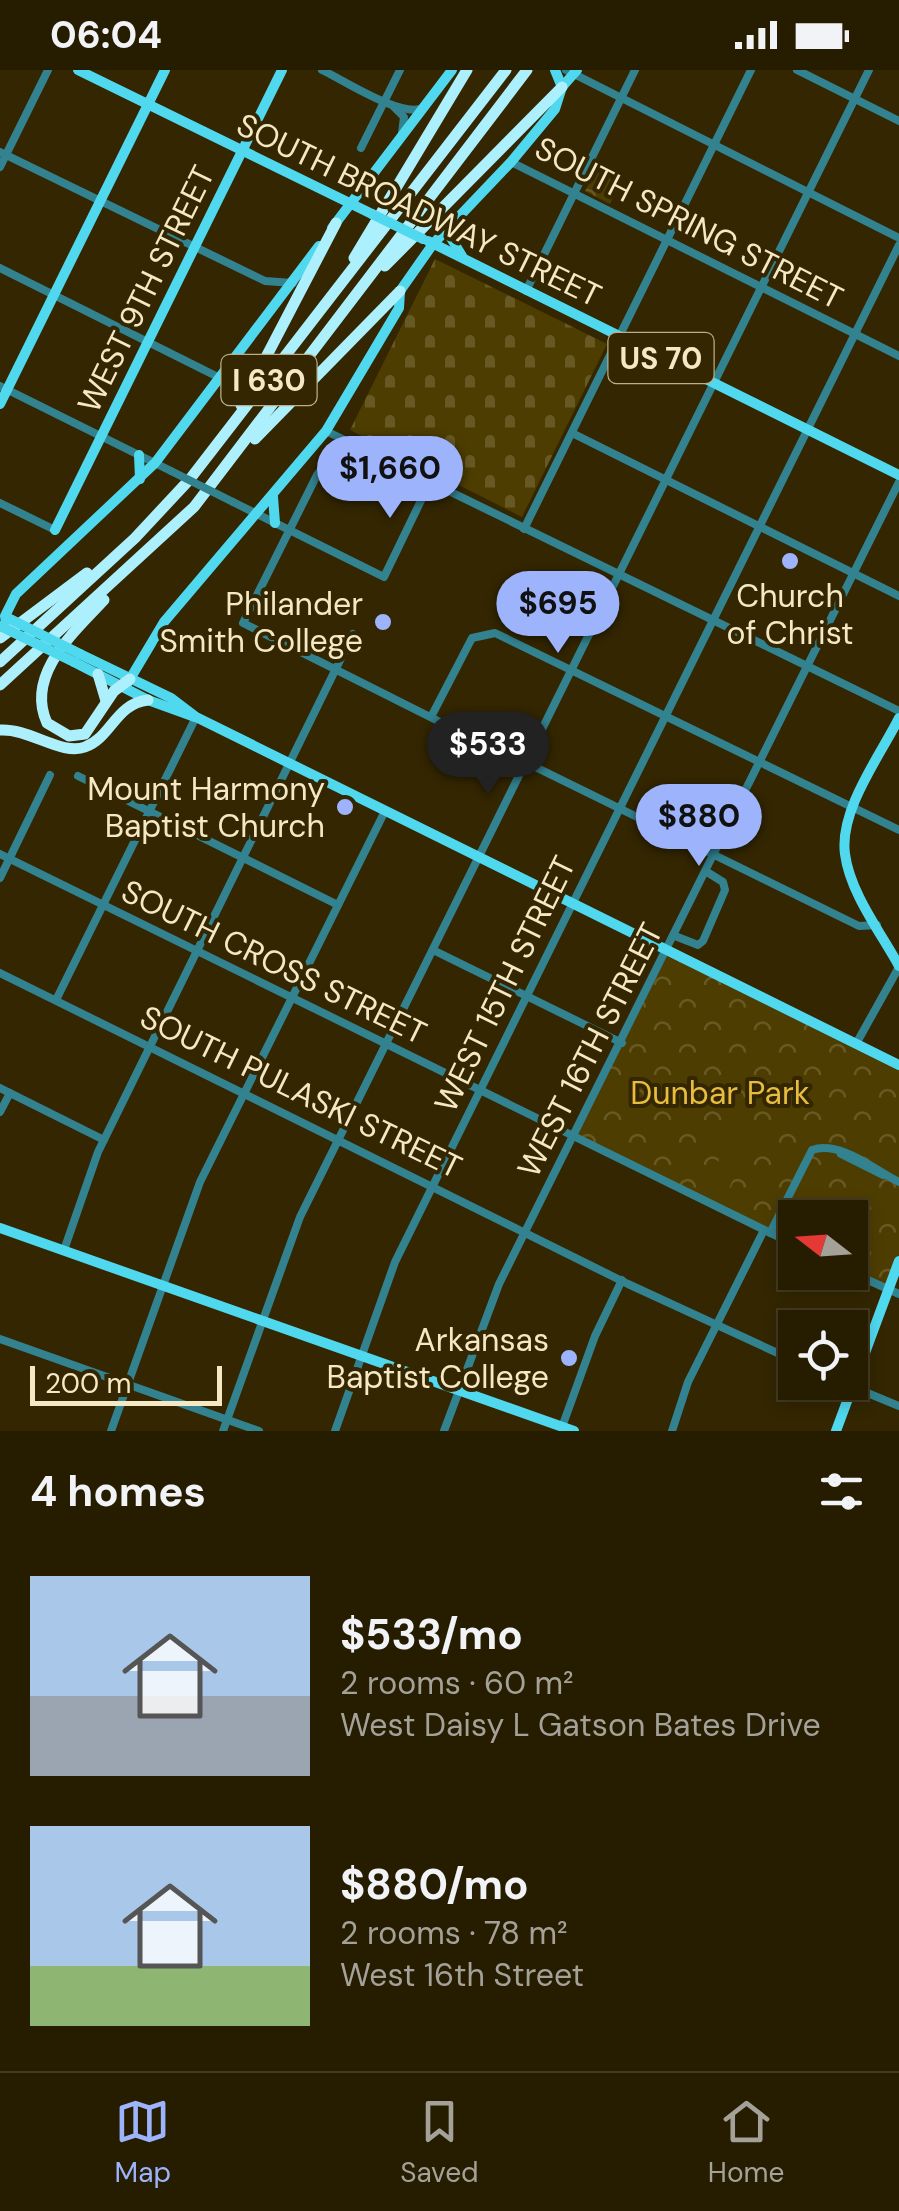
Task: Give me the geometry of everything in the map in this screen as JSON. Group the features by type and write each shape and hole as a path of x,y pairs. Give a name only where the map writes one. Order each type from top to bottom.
{"highway":[{"path":"309,329 406,178 467,70"},
{"name":"I 630","path":"0,662 134,538 210,455 506,70"},
{"name":"I 630","path":"0,685 158,543 226,466 527,70"},
{"path":"360,290 562,87"},
{"path":"210,455 262,371 336,223"},
{"path":"226,466 400,291"},
{"path":"4,623 134,538"},
{"path":"125,684 106,701 90,730 72,736 52,728 41,703 46,676 64,644 158,543"},
{"path":"98,674 106,701"},
{"path":"106,728 125,684"},
{"path":"0,730 27,731 71,749 91,744 124,708 149,694"}],"main road":[{"name":"SOUTH BROADWAY STREET","path":"78,70 428,241 899,479"},
{"path":"0,404 4,388 165,70"},
{"name":"WEST 9TH STREET","path":"55,530 282,70"},
{"path":"0,602 16,594 155,463 452,70"},
{"path":"554,70 562,87"},
{"path":"125,684 164,622 326,431 399,308 400,291 428,241 511,162 555,108 562,87 576,71"},
{"path":"456,217 450,238 466,261"},
{"path":"139,455 140,479"},
{"path":"272,497 275,523"},
{"path":"55,530 77,538"},
{"path":"55,530 65,549"},
{"path":"16,594 4,623 125,684"},
{"path":"143,654 149,694"},
{"path":"77,658 98,674 149,694 899,1064"},
{"path":"899,714 854,808 846,834 845,857 877,924 895,950 899,966"},
{"path":"0,1228 568,1429"},
{"path":"868,1353 894,1292 899,1261"},
{"path":"836,1431 848,1400"}],"street":[{"path":"0,166 3,153 48,70"},
{"path":"322,70 394,106 415,112 423,108"},
{"path":"362,148 400,70"},
{"path":"526,291 635,70"},
{"path":"524,529 751,70"},
{"path":"796,70 899,121"},
{"path":"223,1431 295,1228 869,70"},
{"path":"576,71 594,87 899,242"},
{"path":"394,106 404,117 396,144"},
{"path":"3,153 264,281 293,283"},
{"name":"SOUTH SPRING STREET","path":"511,162 899,356"},
{"name":"WEST 15TH STREET","path":"335,1431 395,1262 899,242"},
{"path":"0,268 222,379"},
{"path":"264,281 274,295 272,312"},
{"path":"4,388 384,577 430,482"},
{"path":"326,431 899,714"},
{"path":"572,433 899,596"},
{"path":"344,440 322,465 244,623 859,926 877,924"},
{"name":"WEST 16TH STREET","path":"444,1431 491,1302 576,1138 899,479"},
{"path":"0,503 55,530"},
{"path":"431,718 469,641 484,632 500,634 899,830"},
{"path":"64,1250 104,1140 353,634"},
{"path":"56,1000 196,717"},
{"path":"0,878 50,775"},
{"path":"78,776 338,905"},
{"path":"111,1431 200,1182 385,811"},
{"name":"SOUTH CROSS STREET","path":"0,854 778,1237"},
{"path":"675,936 698,945 703,941 725,890 723,882 706,872"},
{"path":"433,950 622,1043"},
{"path":"856,1044 899,966"},
{"name":"SOUTH PULASKI STREET","path":"0,972 778,1354"},
{"path":"0,1088 104,1140"},
{"path":"0,1112 10,1093"},
{"path":"672,1431 688,1382 812,1150 822,1146 899,1182"},
{"path":"568,1429 595,1336 622,1280"},
{"path":"868,1280 894,1292"},
{"path":"0,1338 260,1431"},
{"path":"868,1395 899,1406"}],"green space":[{"path":"595,171 620,183 610,204 585,191"},
{"path":"435,259 607,344 522,517 350,430"},
{"name":"Dunbar Park","path":"668,950 899,1064 899,1261 888,1290 868,1281 868,1200 778,1200 778,1237 575,1138"},
{"path":"736,1124 755,1133 727,1192 708,1183"}],"place":[{"name":"Church of Christ","path":"790,561"},
{"name":"Philander Smith College","path":"383,622"},
{"name":"Mount Harmony Baptist Church","path":"345,807"},
{"name":"Arkansas Baptist College","path":"569,1358"}]}
